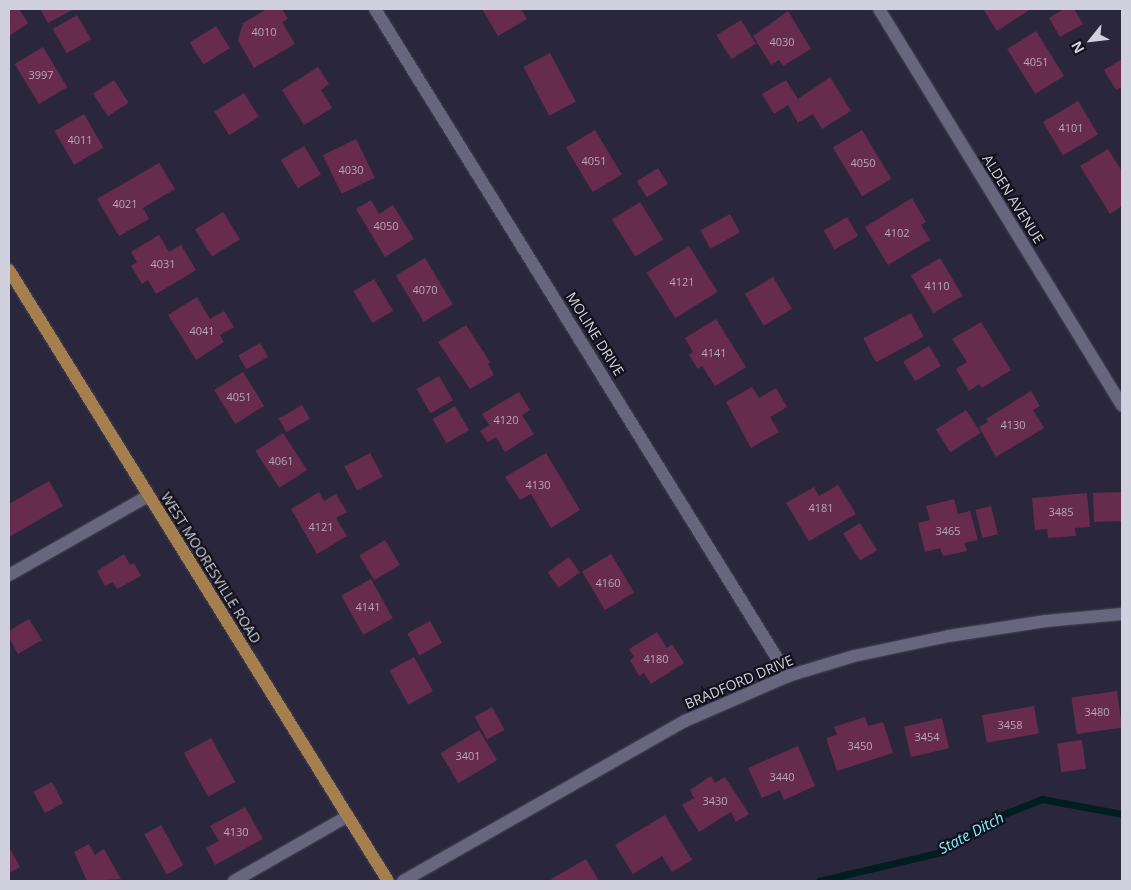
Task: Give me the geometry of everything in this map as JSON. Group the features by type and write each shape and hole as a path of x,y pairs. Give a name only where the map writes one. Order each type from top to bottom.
{"main road":[{"name":"WEST MOORESVILLE ROAD","path":"9,270 388,881"}],"street":[{"name":"MOLINE DRIVE","path":"375,9 788,676"},
{"name":"ALDEN AVENUE","path":"879,9 1122,405"},
{"path":"9,575 148,496"},
{"name":"BRADFORD DRIVE","path":"403,881 684,721 788,676 854,656 949,636 1046,621 1122,614"},
{"path":"234,881 348,816"}],"building":[{"path":"9,9 19,9 28,23 9,36"},
{"path":"40,9 74,9 48,23"},
{"path":"267,9 282,9 288,19 282,22 295,44 254,68 238,40 243,23"},
{"path":"482,9 521,9 527,19 498,36"},
{"path":"983,9 1031,9 997,31"},
{"path":"1064,9 1074,9 1083,24 1060,37 1049,18"},
{"path":"788,11 811,49 783,66 779,60 771,65 753,36"},
{"path":"77,15 91,39 67,53 53,29"},
{"path":"741,20 756,44 731,59 716,35"},
{"path":"216,26 230,48 203,64 190,42"},
{"path":"1036,31 1064,76 1035,94 1007,49"},
{"path":"43,47 67,87 39,104 15,64"},
{"path":"550,53 576,102 549,116 524,67"},
{"path":"1122,59 1122,87 1116,90 1104,70"},
{"path":"318,67 329,84 321,90 332,108 304,125 282,90"},
{"path":"830,77 851,111 822,129 813,114 798,123 788,105 774,114 762,94 786,80 798,99"},
{"path":"114,80 129,103 108,116 93,94"},
{"path":"244,93 259,117 229,135 214,112"},
{"path":"1078,101 1098,134 1063,156 1043,122"},
{"path":"84,114 104,148 74,165 55,131"},
{"path":"595,130 622,175 593,192 566,148"},
{"path":"862,130 891,179 862,196 833,148"},
{"path":"356,139 375,178 342,194 323,155"},
{"path":"304,146 321,174 298,188 281,160"},
{"path":"1108,149 1122,171 1122,206 1110,214 1080,166"},
{"path":"159,163 175,189 143,208 149,219 119,236 97,199"},
{"path":"658,168 668,184 647,197 637,181"},
{"path":"912,198 926,222 921,225 930,240 888,265 865,227"},
{"path":"371,200 379,214 393,205 414,239 385,257 356,209"},
{"path":"640,202 663,239 635,257 612,219"},
{"path":"223,212 240,239 212,257 195,229"},
{"path":"730,214 740,232 710,249 700,230"},
{"path":"847,217 858,236 835,250 824,230"},
{"path":"159,235 169,252 181,245 196,270 156,294 148,280 142,284 131,266 137,262 131,252"},
{"path":"689,246 718,292 675,318 647,272"},
{"path":"425,258 453,304 424,322 396,276"},
{"path":"940,258 963,296 934,313 911,276"},
{"path":"773,277 792,309 764,326 745,294"},
{"path":"374,279 393,311 372,323 353,291"},
{"path":"197,297 210,319 224,311 234,327 220,335 224,342 196,360 168,315"},
{"path":"911,313 924,337 876,362 863,338"},
{"path":"716,319 746,367 715,386 702,366 698,369 689,355 693,352 685,338"},
{"path":"981,322 1011,370 982,388 979,384 969,391 956,369 967,362 952,339"},
{"path":"466,325 490,362 488,364 494,375 470,389 438,342"},
{"path":"260,343 268,357 246,369 238,356"},
{"path":"929,346 941,366 915,381 903,361"},
{"path":"243,372 264,406 235,424 214,390"},
{"path":"439,376 453,400 430,413 416,389"},
{"path":"752,387 759,398 776,388 787,407 770,417 779,432 751,448 726,402"},
{"path":"1031,391 1040,406 1033,410 1044,428 996,457 979,427 988,422 986,419"},
{"path":"519,392 530,410 522,415 534,434 505,452 496,437 488,442 480,431 489,425 482,414"},
{"path":"302,405 310,419 287,432 279,418"},
{"path":"455,406 469,430 446,443 432,419"},
{"path":"966,410 981,433 951,452 936,430"},
{"path":"283,433 307,470 279,488 255,451"},
{"path":"370,453 383,477 357,490 344,467"},
{"path":"546,453 580,510 551,528 531,494 520,500 505,477"},
{"path":"49,481 63,506 9,537 9,504"},
{"path":"838,485 856,514 809,541 786,503 814,487 819,496"},
{"path":"319,492 324,501 336,494 347,512 336,518 347,536 317,554 291,509"},
{"path":"1121,492 1122,521 1094,522 1093,493"},
{"path":"1087,493 1090,527 1075,528 1076,536 1048,538 1047,529 1035,530 1032,498"},
{"path":"954,499 958,514 970,511 978,540 964,543 967,551 943,556 940,548 925,552 918,523 930,520 926,506"},
{"path":"991,506 998,534 982,538 975,510"},
{"path":"860,523 877,550 860,561 843,534"},
{"path":"385,540 400,565 374,580 359,555"},
{"path":"124,554 130,565 134,563 141,576 117,589 113,582 105,586 97,571"},
{"path":"611,554 634,593 605,610 582,572"},
{"path":"569,557 580,573 559,587 548,572"},
{"path":"371,579 393,618 363,635 341,595"},
{"path":"29,619 42,640 18,654 9,638 9,631"},
{"path":"430,621 442,643 419,655 407,634"},
{"path":"657,632 667,648 672,644 684,663 651,684 644,673 639,676 630,660 634,657 629,649"},
{"path":"414,657 433,691 408,705 390,671"},
{"path":"1117,691 1122,728 1077,734 1071,697"},
{"path":"1034,706 1039,734 987,743 982,715"},
{"path":"492,707 505,730 487,739 475,717"},
{"path":"865,717 868,726 883,722 893,753 837,771 826,738 837,735 834,727"},
{"path":"942,718 949,748 911,757 904,727"},
{"path":"479,730 497,760 458,783 440,753"},
{"path":"211,738 235,782 208,797 184,753"},
{"path":"1082,740 1086,769 1061,772 1057,743"},
{"path":"798,746 815,786 784,800 780,790 762,798 748,768"},
{"path":"711,776 715,783 725,777 749,814 736,822 731,812 699,832 682,805 694,798 690,790"},
{"path":"52,782 63,803 45,813 33,792"},
{"path":"245,807 263,839 215,865 206,848 219,841 210,826"},
{"path":"665,815 692,860 672,872 662,856 633,874 615,845"},
{"path":"161,825 183,865 167,874 144,834"},
{"path":"89,844 95,855 104,849 121,879 87,881 74,852"},
{"path":"9,847 20,867 9,873"},
{"path":"586,859 599,881 553,881 551,879"}],"waterway":[{"name":"State Ditch","path":"819,881 937,853 999,816 1042,799 1122,814"}]}
